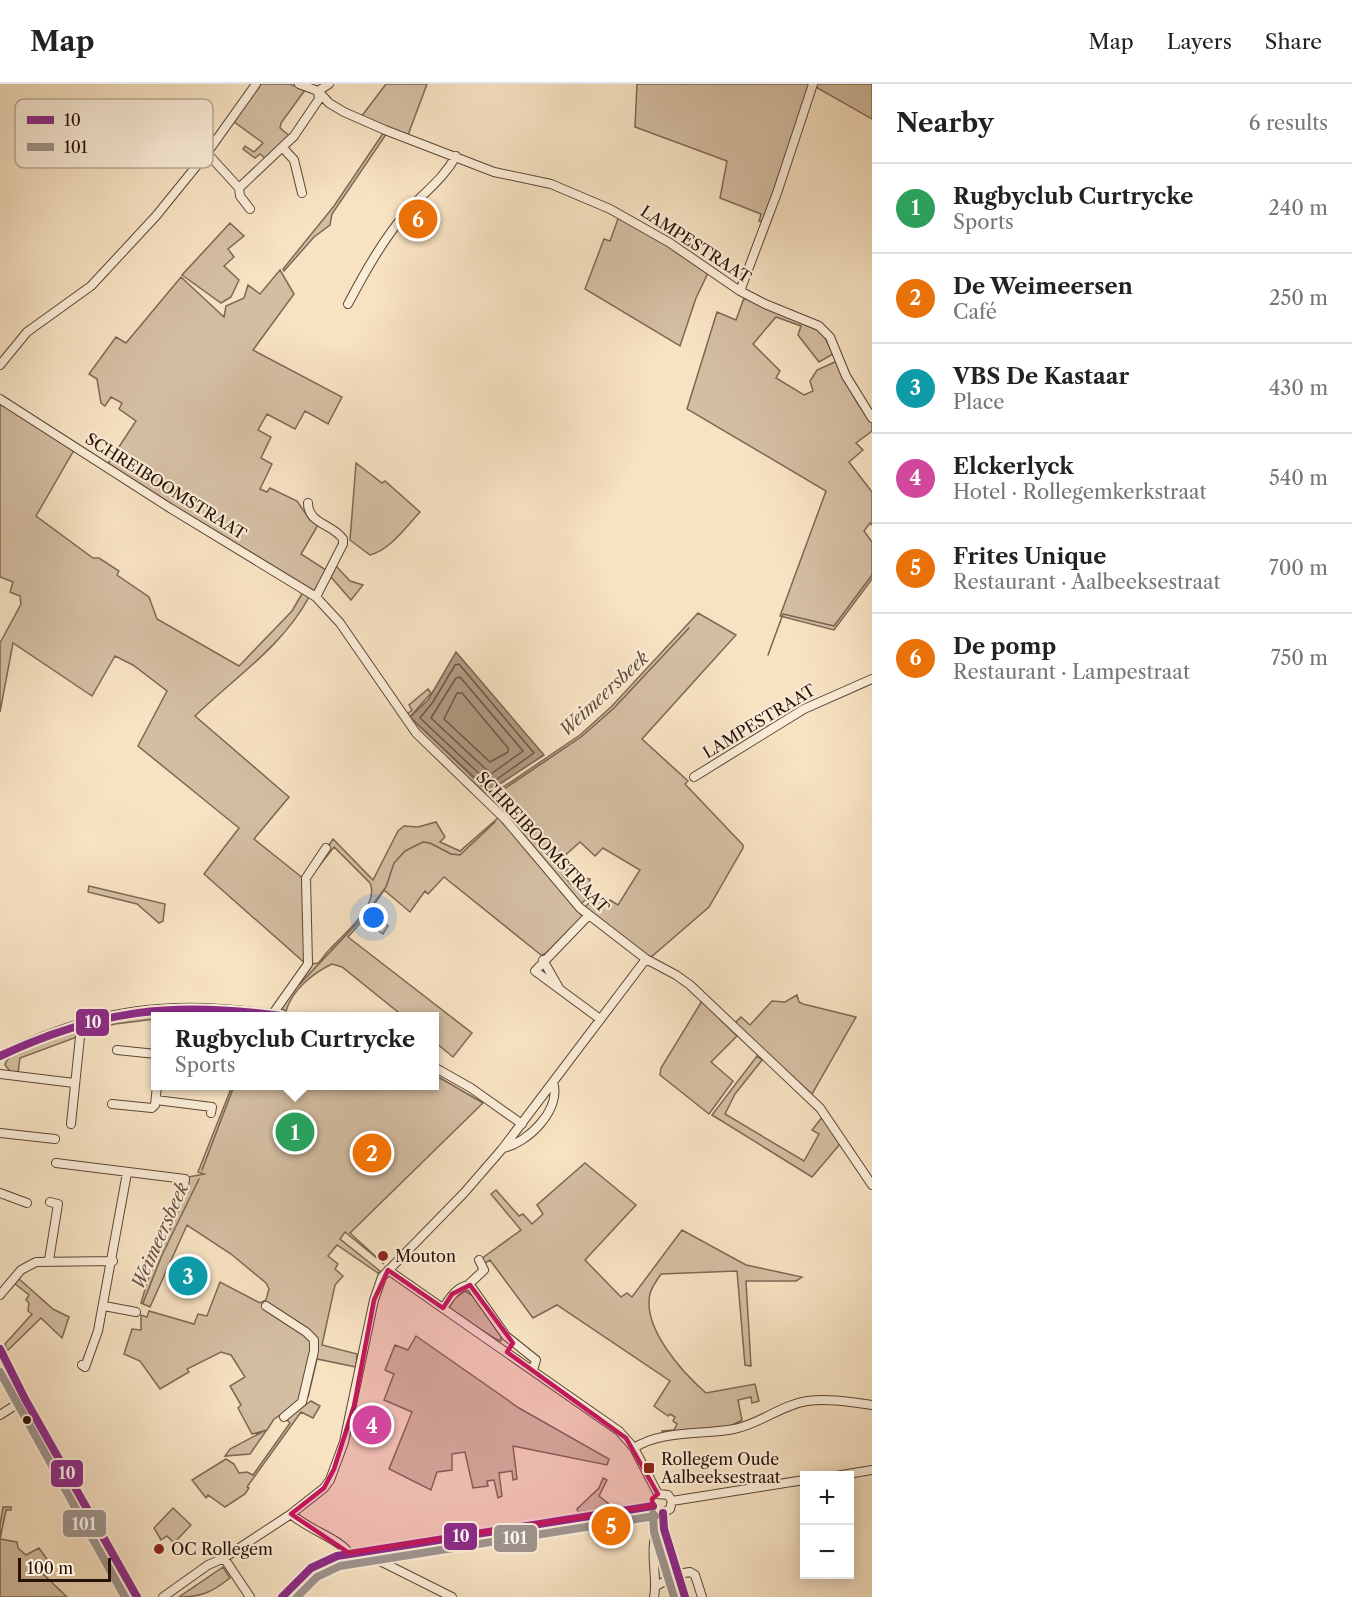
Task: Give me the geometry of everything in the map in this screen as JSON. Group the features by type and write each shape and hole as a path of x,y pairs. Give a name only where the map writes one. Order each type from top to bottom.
{"street":[{"path":"213,145 256,84"},
{"name":"LAMPESTRAAT","path":"299,84 318,91 329,103 344,112 494,172 569,190 610,209 670,243 740,291 765,304 810,321 825,332 854,392 872,418"},
{"path":"239,188 283,148 319,99 318,91 330,84"},
{"path":"740,291 777,194 813,84"},
{"path":"283,148 294,160 302,193"},
{"path":"348,304 379,247 410,208 443,177 456,156"},
{"path":"213,160 239,188 240,196 250,209"},
{"path":"0,365 27,332 91,286 175,194 195,168"},
{"name":"SCHREIBOOMSTRAAT","path":"0,399 160,502 316,597 340,623 416,733 505,819 588,916 646,959 690,985 764,1059 812,1100 872,1185"},
{"path":"308,503 308,512 312,517 343,539 343,544 316,597"},
{"name":"LAMPESTRAAT","path":"694,777 804,709 872,679"},
{"path":"278,1012 308,964 306,878 326,848"},
{"path":"588,916 543,960 535,971 600,1019"},
{"path":"163,1597 207,1565 224,1558 291,1514 324,1488 334,1470 354,1406 374,1300 380,1283 388,1270 464,1193 503,1149 646,959"},
{"path":"543,960 561,991"},
{"path":"0,1056 48,1033 79,1023 141,1009 166,1012 232,1008 254,1012"},
{"path":"71,1124 80,1036"},
{"path":"117,1050 151,1053"},
{"path":"439,1069 471,1088 522,1124"},
{"path":"0,1075 74,1083"},
{"path":"503,1149 511,1147 538,1126 554,1100 553,1082"},
{"path":"112,1104 152,1108 156,1100 157,1090"},
{"path":"156,1100 212,1107 211,1113"},
{"path":"0,1133 55,1139"},
{"path":"57,1163 185,1179 184,1185"},
{"path":"82,1365 85,1367 93,1349 104,1306 127,1173"},
{"path":"0,1193 27,1203"},
{"path":"50,1202 58,1204 50,1260"},
{"path":"0,1294 21,1270 36,1262 113,1260"},
{"path":"443,1308 452,1294 468,1285 484,1270 479,1260"},
{"path":"388,1270 616,1429 634,1448 658,1494"},
{"path":"468,1285 513,1343 536,1360 533,1370"},
{"path":"104,1306 136,1312"},
{"path":"266,1306 306,1332 314,1340 314,1351 302,1402 284,1417"},
{"path":"507,1352 513,1343"},
{"path":"0,1350 25,1399 137,1597"},
{"path":"0,1415 25,1399"},
{"path":"634,1448 645,1442 667,1437 744,1426 799,1402 827,1400 872,1405"},
{"path":"854,1473 872,1470"},
{"path":"672,1501 800,1481"},
{"path":"658,1494 668,1495 672,1501 670,1509 663,1512"},
{"path":"653,1506 653,1499 658,1494"},
{"path":"282,1597 319,1562 350,1553 653,1506 663,1512"},
{"path":"663,1512 663,1524 685,1597"},
{"path":"291,1514 303,1525 337,1542 350,1553"},
{"path":"654,1597 656,1586 655,1539 658,1529 663,1524"},
{"path":"366,1551 370,1556 452,1597"},
{"path":"224,1558 250,1597"},
{"path":"656,1586 678,1574 690,1572 695,1575 702,1597"}],"highlighted area":[{"path":"388,1270 443,1308 452,1294 470,1285 513,1343 507,1352 626,1438 658,1494 652,1499 653,1506 349,1553 291,1514 324,1488 334,1469 354,1406 374,1300"}],"shaded area":[{"path":"261,84 290,84 305,90 281,123 280,128 291,137 267,160 260,154 255,158 243,149 245,146 254,152 263,143 233,121"},
{"path":"386,84 427,84 408,135 361,117"},
{"path":"637,84 810,84 763,222 759,221 761,214 720,198 727,161 635,127"},
{"path":"815,84 872,84 872,119 814,86"},
{"path":"384,132 387,133 332,214 330,225 314,237 284,271 283,269 334,206"},
{"path":"619,216 634,223 708,273 696,298 680,346 585,289 604,239 610,241"},
{"path":"230,223 244,236 228,249 234,257 224,266 239,280 231,297 221,303 182,275"},
{"path":"280,270 294,294 253,350 342,397 328,424 305,411 295,429 267,414 258,430 271,437 261,458 272,464 260,489 267,492 270,488 297,501 310,520 318,525 301,554 326,570 316,592 107,465 136,421 119,409 122,403 111,397 105,406 101,403 97,379 89,374 116,337 126,343 181,277 224,317 226,306 244,298 248,285 260,294"},
{"path":"744,298 822,332 833,354 819,362 798,335 801,326 776,317 753,344 780,371 776,378 804,395 813,391 810,381 817,370 837,361 858,404 872,423 872,431 856,443 863,450 849,462 872,492 872,525 870,523 864,531 872,542 872,579 834,630 780,616 826,491 687,409 717,312 736,320"},
{"path":"0,402 74,450 36,516 93,558 99,558 119,571 117,575 149,597 157,619 239,666 292,611 303,592 309,597 286,631 272,646 195,716 289,797 254,839 304,879 306,964 204,874 239,828 138,746 167,691 133,665 115,656 92,696 13,643 0,712 0,643 21,604 20,596 10,592 13,582 0,577"},
{"path":"356,463 382,483 385,481 420,512 391,543 370,555 350,540"},
{"path":"336,566 350,581 363,585 351,600 331,577"},
{"path":"698,613 736,635 642,739 688,781 685,784 743,845 743,848 709,907 650,958 584,908 595,897 606,904 610,900 618,905 640,870 603,848 595,856 580,842 561,859 569,868 563,875 571,884 580,877 590,879 588,887 591,896 580,904 490,796 580,735 612,706"},
{"path":"428,689 431,693 410,717 487,791 485,793 418,731 406,715 412,710 409,705"},
{"path":"499,817 583,917 545,954 541,955 444,877 428,894 425,891 410,912 384,890 370,911 388,926 383,934 363,920 348,937 472,1033 453,1057 439,1045 439,1012 398,1012 342,967 332,964 304,983 293,996 286,1011 282,1009 280,1006 311,964 318,963 351,928 370,901 372,892 370,883 334,847 316,870 318,861 333,839 373,880 398,831 404,826 418,827 436,822 445,837 440,842 460,851"},
{"path":"89,886 165,904 163,921 159,923 137,904 88,892"},
{"path":"797,995 799,1002 803,1004 856,1017 812,1094 733,1025 741,1017 750,1025 772,1001 785,1002"},
{"path":"702,1001 737,1036 711,1062 733,1081 709,1114 660,1075 661,1068"},
{"path":"151,1013 151,1020 115,1024 85,1032 85,1034 20,1058 18,1073 10,1071 5,1065 9,1058 31,1045 89,1024"},
{"path":"757,1056 762,1060 735,1094 725,1114 804,1161 819,1134 812,1130 823,1116 840,1144 812,1177 712,1115"},
{"path":"439,1077 483,1103 350,1233 384,1264 345,1232 340,1239 380,1271 378,1273 337,1245 328,1256 338,1264 335,1269 343,1276 335,1285 322,1345 357,1354 356,1367 317,1359 308,1397 274,1419 267,1430 252,1434 238,1408 241,1405 230,1386 245,1377 231,1355 221,1352 187,1369 189,1372 160,1389 140,1361 124,1354 132,1329 141,1330 141,1315 147,1317 149,1311 194,1324 198,1314 207,1316 220,1282 260,1303 266,1300 269,1289 266,1283 231,1254 187,1225 150,1307 141,1303 148,1279 188,1188 188,1177 204,1174 198,1172 230,1090 439,1090"},
{"path":"585,1163 636,1205 585,1260 621,1297 627,1293 632,1297 682,1230 746,1265 802,1277 796,1281 746,1281 751,1366 745,1365 737,1271 661,1274 652,1289 649,1307 658,1335 676,1362 706,1393 755,1384 759,1401 752,1403 751,1397 738,1400 742,1420 729,1427 663,1435 662,1431 674,1430 677,1424 673,1421 675,1417 670,1414 668,1416 654,1406 670,1381 557,1305 533,1318 490,1260 485,1263 481,1259 521,1230 491,1194 496,1190 519,1216 523,1214 532,1224 543,1214 537,1205"},
{"path":"18,1278 53,1309 69,1317 62,1338 41,1318 7,1351 5,1344 32,1314 28,1311 29,1303 26,1300 29,1295 14,1283"},
{"path":"465,1291 473,1296 501,1335 501,1341 449,1308 454,1299"},
{"path":"416,1336 519,1408 609,1459 607,1465 513,1446 517,1479 513,1480 512,1471 499,1473 502,1496 498,1498 494,1480 487,1481 488,1486 473,1488 465,1452 452,1454 452,1470 437,1472 431,1490 389,1469 412,1412 384,1400 394,1374 385,1370 395,1345 408,1350"},
{"path":"311,1401 320,1406 313,1418 301,1412 247,1487 249,1488 245,1494 225,1507 208,1495 206,1498 192,1480 226,1459 234,1464 239,1473 247,1472 253,1475 290,1423 286,1419"},
{"path":"266,1431 250,1454 225,1456 230,1449"},
{"path":"603,1478 607,1480 599,1496 614,1508 578,1512 577,1509 599,1488"},
{"path":"3,1507 11,1507 11,1510 6,1510 0,1539"},
{"path":"173,1508 191,1525 174,1543 167,1536 161,1540 154,1528"},
{"path":"0,1539 17,1542 18,1548 26,1555 39,1548 49,1562 39,1570 67,1597 0,1597"},
{"path":"223,1567 230,1578 218,1587 200,1595 179,1597"}],"water":[{"path":"456,652 544,755 489,791 410,717 428,700"}],"waterway":[{"name":"Weimeersbeek","path":"768,655 783,614 834,626 872,575"},
{"name":"Weimeersbeek","path":"501,791 581,737 614,708 689,628"},
{"name":"Weimeersbeek","path":"299,985 364,916 386,887 394,863 405,851 423,842 430,843 451,854 460,855 495,822"},
{"name":"Weimeersbeek","path":"202,1170 232,1090"},
{"name":"Weimeersbeek","path":"143,1303 162,1255 199,1179"}],"transit line":[{"name":"10","path":"0,1056 36,1040 104,1019 170,1010 205,1009 241,1012"},
{"name":"10","path":"0,1349 25,1399 137,1597"},
{"name":"101","path":"0,1372 125,1597"},
{"name":"10","path":"282,1597 311,1568 337,1556 653,1506"},
{"name":"10","path":"663,1513 664,1529 685,1597"},
{"name":"101","path":"653,1514 654,1532 674,1597"},
{"name":"101","path":"297,1597 317,1577 340,1566 655,1516"}],"place":[{"name":"De pomp","path":"418,219"},
{"name":"Rugbyclub Curtrycke","path":"295,1132"},
{"name":"De Weimeersen","path":"372,1153"},
{"name":"Mouton","path":"383,1256"},
{"name":"VBS De Kastaar","path":"188,1276"},
{"name":"Elckerlyck","path":"372,1425"},
{"name":"Rollegem Oude Aalbeeksestraat","path":"649,1468"},
{"name":"Frites Unique","path":"611,1526"},
{"name":"OC Rollegem","path":"159,1549"}]}
